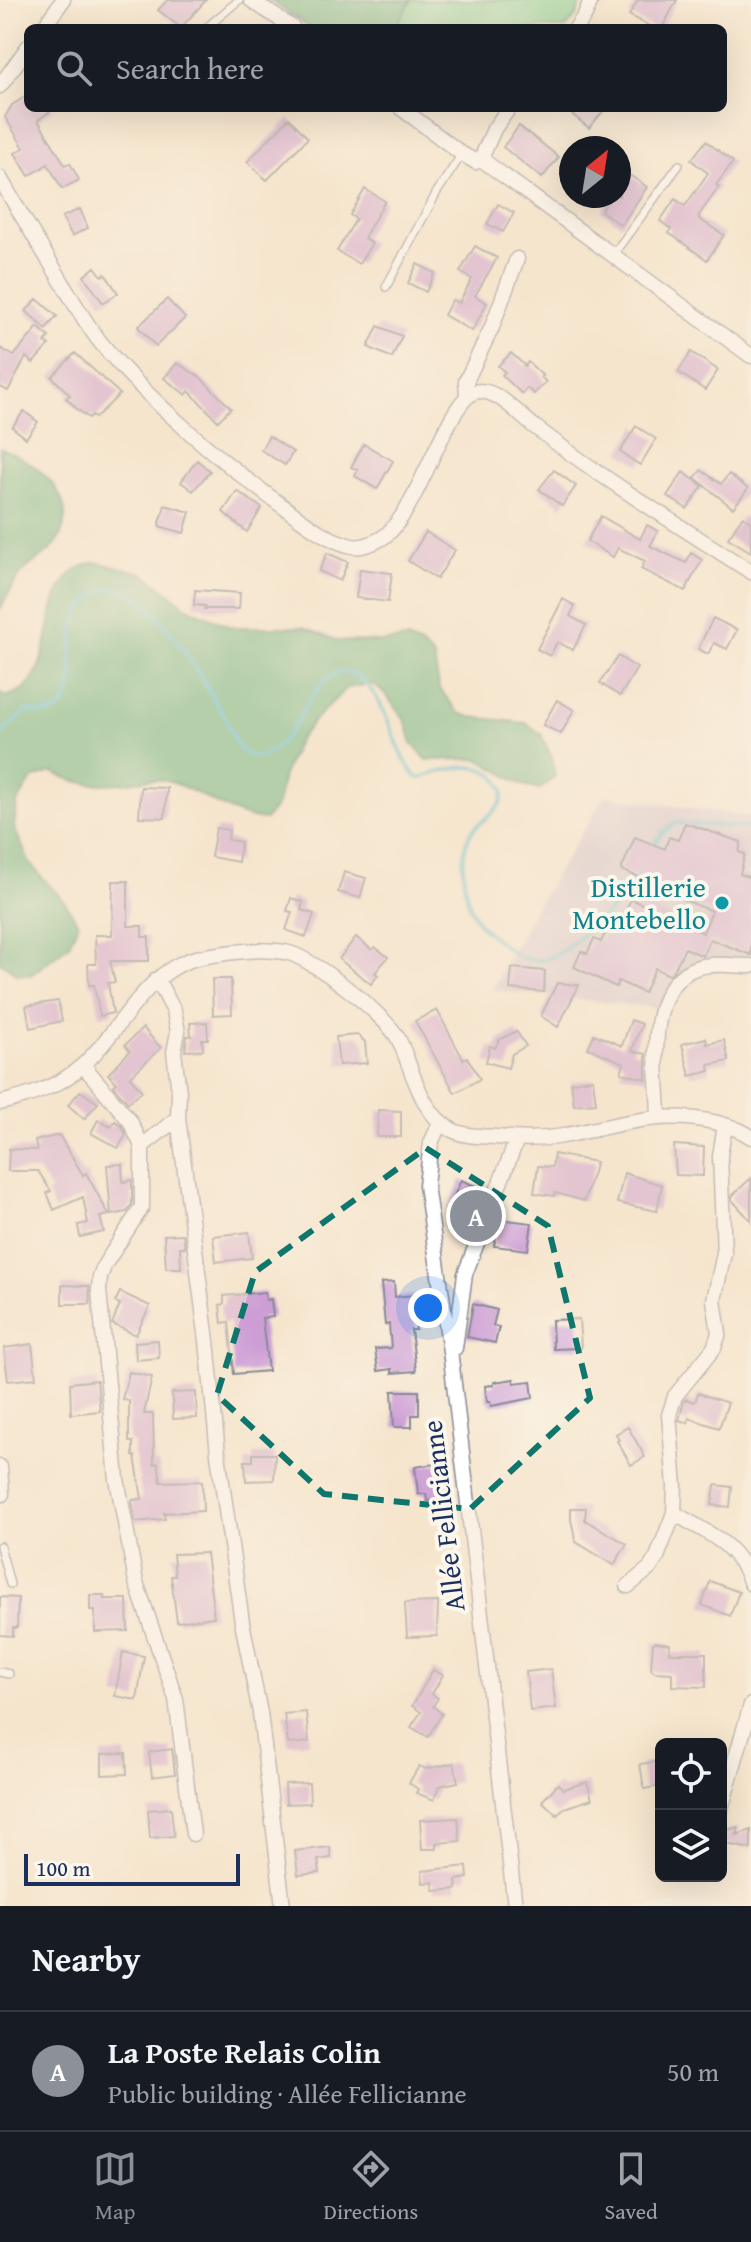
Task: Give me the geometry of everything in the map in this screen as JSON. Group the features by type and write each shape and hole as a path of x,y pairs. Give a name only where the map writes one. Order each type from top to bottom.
{"street":[{"path":"46,24 63,0"},
{"path":"251,0 287,24"},
{"path":"580,24 591,0"},
{"path":"0,86 24,53"},
{"path":"406,112 476,162 481,159 494,129 506,112"},
{"path":"481,159 751,356"},
{"path":"0,178 73,301 100,341 126,371 242,476 331,539 352,546 369,545 400,523 452,416 467,395 466,381 492,327 517,259"},
{"path":"467,395 483,391 496,396 554,441 751,572"},
{"path":"0,1103 40,1093 64,1080 83,1065 157,979 175,967 202,956 247,951 286,952 305,960 336,981 384,1021 397,1037 426,1104 440,1123 468,1135 517,1139 560,1137 659,1116 696,1118 725,1125 751,1137"},
{"path":"659,1116 657,1030 661,1006 673,987 690,970 713,965 751,966"},
{"path":"157,979 174,1011 178,1032 174,1052 179,1092 178,1118 207,1341 218,1454 242,1622 260,1713 283,1906"},
{"path":"83,1065 130,1121 142,1146 142,1207 105,1264 99,1290 117,1479 136,1582 176,1699 193,1834"},
{"path":"142,1146 178,1118"},
{"name":"Allée Fellicianne","path":"440,1123 431,1143 426,1185 451,1358 515,1906"},
{"path":"628,1586 650,1568 657,1557 674,1513 669,1415 675,1396 714,1348 719,1333 714,1300 724,1253 720,1156 725,1125"},
{"path":"451,1358 457,1345 465,1274 517,1139"},
{"path":"0,1467 1,1501"},
{"path":"674,1513 729,1547 744,1563 751,1584"},
{"path":"727,1788 751,1705"}],"lane":[{"path":"211,24 239,0"},
{"path":"386,287 437,192 462,154"},
{"path":"612,256 679,165"},
{"path":"0,1546 10,1584"},
{"path":"0,1672 9,1674"}],"highlighted area":[{"path":"426,1148 548,1226 590,1398 470,1509 324,1494 217,1395 255,1272"}],"shaded area":[{"path":"605,796 751,817 751,969 713,968 657,1008 492,990 535,908"}],"green space":[{"path":"269,0 412,0 397,24 305,24"},
{"path":"412,0 581,0 577,15 569,24 397,24"},
{"path":"0,448 15,454 42,473 61,498 65,513 63,528 55,545 22,573 0,610"},
{"path":"95,562 143,573 187,607 231,627 303,627 338,641 407,639 421,645 434,657 439,688 459,713 526,723 541,734 552,758 555,776 540,789 523,785 478,759 427,760 412,744 406,722 386,695 373,684 347,688 299,739 283,775 277,805 265,820 237,813 188,789 161,780 90,784 52,772 32,779 17,803 14,827 30,864 64,901 78,923 69,945 31,975 17,974 0,962 0,692 6,697 28,685 37,672 53,609 65,580 77,569"}],"building":[{"path":"167,0 206,0 185,24 176,24 158,10"},
{"path":"638,0 677,0 664,24 646,24 629,15"},
{"path":"24,98 24,112 49,112 38,120 65,165 70,163 79,180 62,189 48,164 29,176 15,153 24,148 5,117 12,105"},
{"path":"569,112 603,112 589,128"},
{"path":"289,118 308,138 267,180 247,162"},
{"path":"519,126 559,157 542,178 503,147"},
{"path":"706,141 733,162 699,215 699,219 724,235 707,260 669,233 671,229 660,221 675,199 685,206 708,173 691,160"},
{"path":"631,176 647,187 621,225 601,211 603,208 631,208"},
{"path":"365,189 385,201 364,238 372,243 359,264 337,251 356,219 350,215"},
{"path":"498,204 514,213 503,232 487,224"},
{"path":"80,209 88,228 72,236 62,217"},
{"path":"475,246 497,258 475,296 487,303 472,331 444,315 452,300 459,303 472,279 460,272"},
{"path":"417,264 435,273 426,292 408,283"},
{"path":"95,267 102,276 105,274 118,293 103,303 84,276"},
{"path":"37,299 57,316 46,329 26,311"},
{"path":"167,299 185,318 156,346 138,327"},
{"path":"378,326 402,336 392,358 368,347"},
{"path":"38,327 49,337 45,342 49,345 33,363 26,357 8,391 0,387 0,348 14,356"},
{"path":"691,352 718,370 705,390 678,372"},
{"path":"75,353 120,394 95,418 92,415 89,418 78,410 66,398 70,395 52,377"},
{"path":"511,353 525,366 528,362 543,376 546,382 534,394 527,388 522,394 502,375 505,372 498,366"},
{"path":"177,363 200,377 231,408 218,421 189,391 186,395 164,378"},
{"path":"24,411 38,422 26,438 12,427"},
{"path":"636,426 656,439 640,465 620,452"},
{"path":"269,436 293,452 285,465 261,450"},
{"path":"364,444 393,461 377,489 355,476 358,470 351,467"},
{"path":"197,460 210,471 193,491 181,482"},
{"path":"554,470 576,486 562,506 539,489"},
{"path":"701,470 721,484 729,474 748,489 733,508 695,478"},
{"path":"683,472 703,486 687,509 667,496"},
{"path":"237,491 262,508 247,532 223,512"},
{"path":"165,505 190,512 184,533 159,526"},
{"path":"601,516 640,539 647,525 658,531 650,546 686,563 691,553 702,560 685,591 641,569 645,561 618,548 613,557 587,541"},
{"path":"743,516 751,522 751,552 728,538"},
{"path":"426,532 455,550 437,579 408,561"},
{"path":"327,553 348,562 340,581 319,571"},
{"path":"360,569 392,573 388,602 356,598"},
{"path":"195,590 240,593 239,609 204,609 205,606 194,605"},
{"path":"563,599 575,606 570,616 586,625 573,650 557,642 550,656 537,649"},
{"path":"713,618 737,630 727,649 714,643 708,654 698,649"},
{"path":"618,656 637,668 620,696 600,683"},
{"path":"557,700 574,710 561,734 543,725"},
{"path":"141,787 167,788 165,818 139,817"},
{"path":"685,823 741,842 739,852 745,854 740,874 751,878 751,955 710,939 703,956 685,948 669,975 655,968 644,993 618,981 616,987 574,967 581,951 587,954 594,939 601,942 608,927 616,931 631,899 703,933 712,911 639,882 641,878 621,870 635,837 665,849 669,837 678,840"},
{"path":"216,828 229,830 228,840 241,842 238,862 211,857"},
{"path":"344,872 366,878 360,898 338,892"},
{"path":"113,881 128,881 128,926 142,926 142,937 149,937 149,961 110,961 115,982 108,983 113,1013 100,1016 94,985 89,985 88,964 96,964 95,935 112,935"},
{"path":"291,898 303,902 301,910 314,914 306,937 286,930 292,912 287,911"},
{"path":"356,937 372,950 375,947 388,957 375,973 378,975 371,984 339,959"},
{"path":"512,968 545,971 544,992 510,989"},
{"path":"212,979 231,979 232,1014 213,1015"},
{"path":"557,983 579,985 558,1027 541,1016"},
{"path":"58,1001 62,1021 30,1028 26,1006"},
{"path":"437,1010 463,1059 467,1057 480,1079 455,1093 415,1021"},
{"path":"631,1020 642,1024 632,1051 646,1054 646,1079 621,1073 624,1063 588,1048 594,1034 622,1046"},
{"path":"207,1022 208,1039 202,1039 203,1050 185,1051 187,1036 191,1036 190,1023"},
{"path":"143,1028 161,1048 130,1077 142,1091 128,1103 113,1086 117,1083 108,1074 130,1051 125,1045"},
{"path":"516,1031 526,1046 512,1054 508,1068 486,1062 490,1046 495,1048 499,1040"},
{"path":"358,1035 365,1042 367,1063 339,1065 336,1037"},
{"path":"706,1038 707,1044 724,1040 729,1061 709,1065 710,1071 690,1076 682,1044"},
{"path":"593,1079 596,1103 574,1105 571,1082"},
{"path":"80,1091 98,1103 84,1119 68,1105"},
{"path":"378,1110 401,1111 401,1137 377,1137"},
{"path":"98,1120 111,1127 115,1121 122,1126 126,1135 118,1148 91,1133"},
{"path":"59,1135 83,1175 86,1173 109,1215 100,1217 104,1232 80,1237 78,1225 88,1223 83,1197 54,1210 47,1193 51,1191 38,1171 8,1171 9,1149 37,1150 35,1141"},
{"path":"674,1145 704,1147 703,1176 676,1175"},
{"path":"554,1154 596,1162 584,1201 555,1193 554,1196 534,1193 538,1166 552,1167"},
{"path":"122,1164 123,1182 132,1180 132,1204 127,1212 111,1215 107,1165"},
{"path":"624,1173 662,1185 657,1211 617,1203"},
{"path":"751,1178 751,1221 732,1200 732,1196"},
{"path":"461,1180 483,1189 470,1218 449,1208"},
{"path":"498,1219 532,1223 528,1250 494,1246"},
{"path":"249,1232 252,1258 216,1262 213,1236"},
{"path":"183,1234 185,1247 180,1247 181,1268 166,1268 164,1235"},
{"path":"394,1282 395,1297 414,1295 416,1330 411,1330 416,1371 378,1371 375,1349 391,1348 389,1324 385,1325 381,1283"},
{"path":"62,1285 89,1286 90,1304 62,1304"},
{"path":"120,1292 150,1306 136,1335 112,1324 120,1304 115,1302"},
{"path":"265,1292 266,1300 271,1299 273,1317 262,1318 268,1371 234,1374 229,1322 222,1323 220,1305 224,1304 224,1296"},
{"path":"473,1304 497,1310 493,1326 499,1327 495,1343 467,1337"},
{"path":"579,1319 581,1348 553,1349 552,1320"},
{"path":"158,1340 159,1358 136,1360 135,1342"},
{"path":"32,1344 36,1378 8,1381 4,1348"},
{"path":"129,1372 152,1377 144,1414 153,1414 154,1464 158,1463 161,1482 202,1481 203,1511 164,1513 165,1519 135,1522 132,1500 142,1499 133,1442 129,1442 129,1401 122,1399"},
{"path":"514,1379 514,1383 531,1381 533,1398 491,1406 487,1402 485,1386"},
{"path":"97,1380 100,1411 71,1414 70,1383"},
{"path":"392,1391 419,1391 419,1415 412,1415 412,1427 394,1427"},
{"path":"196,1392 197,1418 173,1419 172,1393"},
{"path":"698,1393 728,1403 719,1428 689,1418 688,1423 679,1420 684,1401 695,1402"},
{"path":"628,1427 645,1457 631,1465 616,1434"},
{"path":"253,1454 275,1454 274,1480 246,1481 245,1461 253,1461"},
{"path":"447,1462 450,1491 440,1492 440,1500 427,1501 426,1494 418,1494 415,1467"},
{"path":"715,1485 732,1487 730,1507 712,1505"},
{"path":"571,1508 586,1508 585,1520 627,1544 614,1565 576,1542"},
{"path":"206,1553 214,1617 177,1622 171,1576 175,1576 173,1554"},
{"path":"710,1581 739,1592 730,1616 702,1605"},
{"path":"90,1595 104,1595 104,1599 127,1599 128,1631 95,1632 95,1610 90,1610"},
{"path":"0,1597 18,1598 17,1628 13,1628 13,1636 0,1635"},
{"path":"438,1602 437,1636 407,1637 405,1603"},
{"path":"655,1642 670,1644 669,1653 706,1653 706,1687 672,1686 672,1673 651,1669"},
{"path":"123,1652 144,1656 137,1700 115,1696"},
{"path":"551,1669 556,1708 530,1711 526,1672"},
{"path":"433,1670 443,1675 432,1694 438,1698 433,1706 442,1714 428,1737 411,1727 421,1712 412,1706"},
{"path":"306,1712 309,1742 288,1744 284,1714"},
{"path":"172,1749 175,1774 152,1777 149,1752"},
{"path":"126,1753 127,1774 102,1775 102,1754"},
{"path":"655,1762 655,1787 644,1789 640,1764"},
{"path":"454,1763 458,1782 439,1786 434,1800 416,1793 418,1789 409,1783 419,1766 426,1769"},
{"path":"587,1782 592,1799 564,1808 557,1815 542,1801 558,1784 563,1789"},
{"path":"309,1783 310,1803 286,1804 285,1784"},
{"path":"171,1808 174,1836 150,1838 148,1810"},
{"path":"458,1818 460,1841 437,1843 437,1849 422,1849 420,1820"},
{"path":"739,1827 737,1835 751,1830 751,1849 727,1844 727,1830"},
{"path":"330,1847 331,1858 318,1860 320,1873 298,1875 295,1851"},
{"path":"467,1866 468,1878 456,1880 457,1889 434,1891 433,1882 423,1883 422,1871"}],"waterway":[{"path":"0,736 26,711 49,713 65,703 72,676 74,627 80,612 96,594 107,589 118,589 134,596 165,625 206,686 243,752 260,757 276,747 323,683 334,674 346,672 359,678 374,694 416,777 469,767 479,768 496,778 502,787 501,802 467,840 463,863 465,888 478,922 502,945 518,955 541,960 561,951 612,909 639,872"},
{"path":"652,847 663,832 675,823 751,828"}],"place":[{"name":"Distillerie Montebello","path":"722,903"},
{"name":"La Poste Relais Colin","path":"476,1216"}]}
